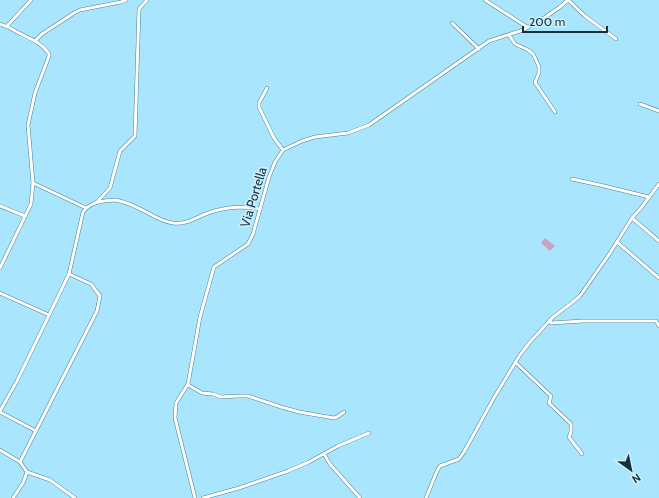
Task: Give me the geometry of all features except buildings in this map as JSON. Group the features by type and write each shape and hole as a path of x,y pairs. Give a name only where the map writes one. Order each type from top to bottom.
{"street":[{"path":"6,26 31,0"},
{"path":"35,41 42,34 74,12 126,0"},
{"path":"36,431 0,411 17,381 70,274 83,212 86,208 97,202 110,188 120,151 135,136 139,9 147,0"},
{"path":"485,0 527,27"},
{"path":"267,88 259,103 259,107 274,138 283,150 315,137 348,133 369,125 490,41 523,30 544,18 568,0 585,16 616,39"},
{"path":"452,23 479,49"},
{"path":"0,24 35,41 50,54 35,92 28,125 33,183 31,204 0,268"},
{"path":"508,35 515,44 533,54 539,67 539,73 535,82 555,112"},
{"path":"640,104 659,111"},
{"name":"Via Portella","path":"195,498 175,418 176,403 188,385 200,317 214,267 248,244 253,234 269,177 275,162 283,150"},
{"path":"572,179 649,198"},
{"path":"33,183 86,208"},
{"path":"426,498 440,466 459,459 464,452 515,362 530,342 550,320 580,296 632,218 659,184"},
{"path":"97,202 115,200 143,210 173,224 230,208 260,209"},
{"path":"0,206 26,216"},
{"path":"632,218 659,241"},
{"path":"617,242 659,278"},
{"path":"20,462 97,311 100,296 91,284 70,274"},
{"path":"0,293 49,315"},
{"path":"550,320 551,323 588,321 656,321 659,326"},
{"path":"515,362 551,396 549,403 571,424 571,432 569,437 582,454"},
{"path":"188,385 202,393 213,394 221,397 248,396 281,407 334,418 344,412"},
{"path":"203,498 239,488 288,471 338,446 370,433"},
{"path":"0,450 20,462 27,472 50,480 75,498"},
{"path":"324,454 330,464 360,498"},
{"path":"13,498 23,483 27,472"}],"shaded area":[{"path":"545,238 555,246 550,251 541,243"}]}
